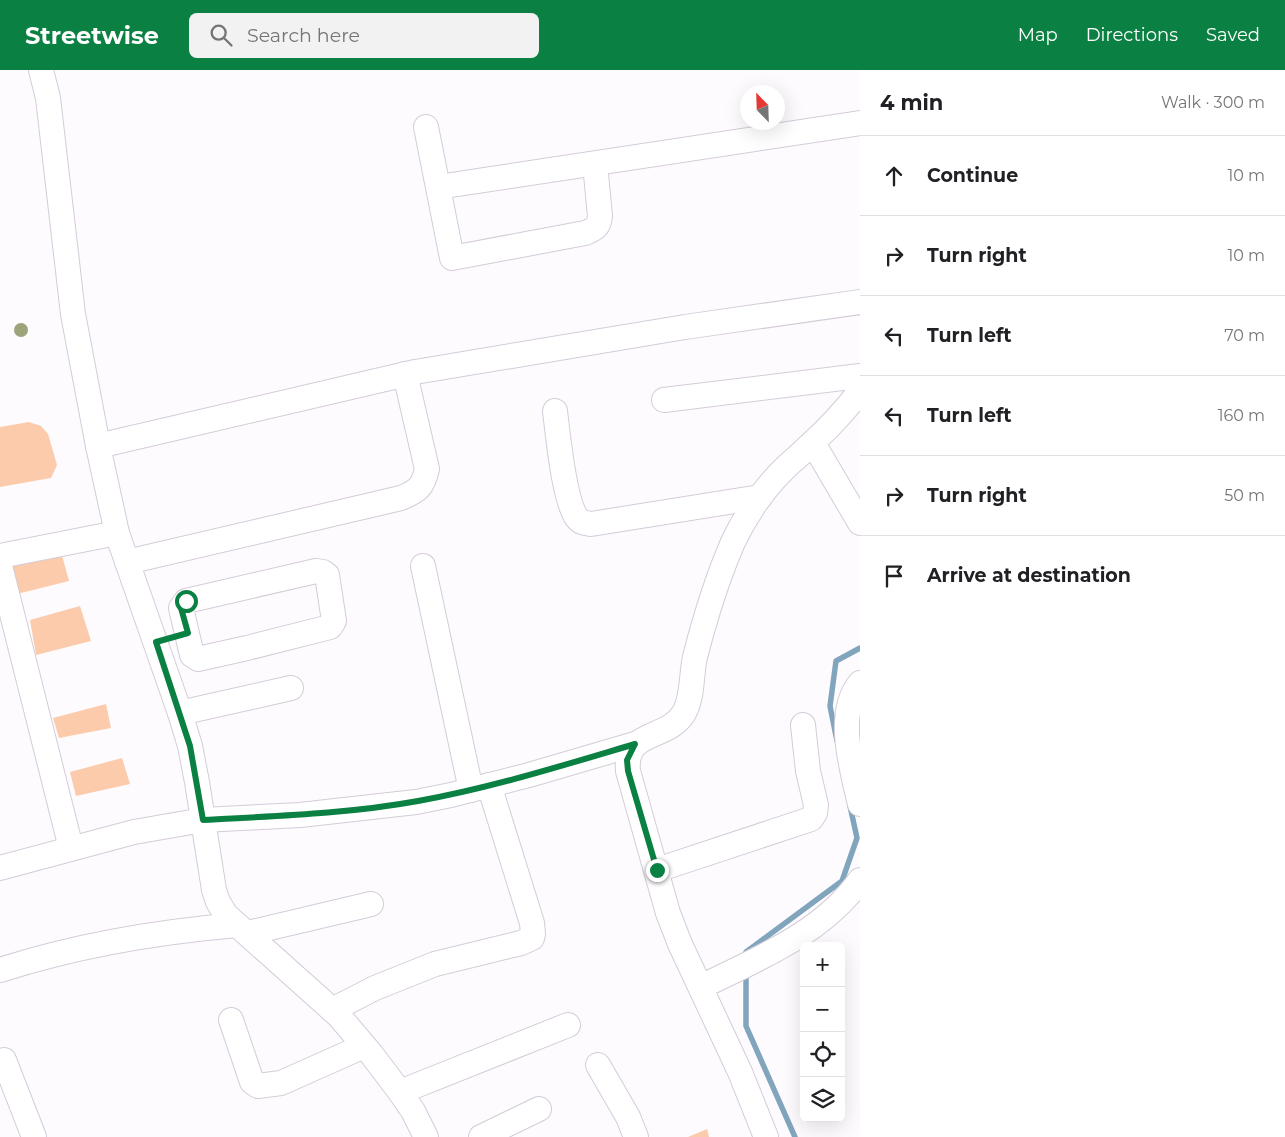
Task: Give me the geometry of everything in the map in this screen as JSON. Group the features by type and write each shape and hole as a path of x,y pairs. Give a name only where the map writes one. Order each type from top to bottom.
{"street":[{"path":"40,70 48,98 73,314 98,446 117,533 180,712 190,746 214,890 218,902 226,915 332,1010 364,1046 413,1111 426,1137"},
{"path":"438,187 860,123"},
{"path":"426,127 452,258 585,233 594,229 599,224 600,216 595,164"},
{"path":"98,446 405,374 685,326 860,302"},
{"path":"126,562 401,498 413,493 424,483 427,469 405,374"},
{"path":"664,400 860,376"},
{"path":"0,868 134,832 203,820 300,815 416,802 480,787 635,744 666,729 677,722 684,712 702,629 720,575 747,515 784,469 813,443 846,409 860,391"},
{"path":"554,411 567,489 577,518 582,523 591,524 760,497"},
{"path":"813,443 860,523"},
{"path":"0,556 117,533"},
{"path":"0,566 71,848"},
{"path":"332,1010 375,988 435,964 521,943 532,938 533,934 532,922 480,787 423,566"},
{"path":"316,572 323,572 327,575 334,621 330,627 198,659 192,655 188,633 181,608 186,601 316,572"},
{"path":"156,642 188,633"},
{"path":"859,798 846,724 849,703 860,683"},
{"path":"180,712 291,688"},
{"path":"657,870 810,819 816,813 816,805 808,771 803,725"},
{"path":"635,744 627,760 628,771 668,913 680,944 740,1072 766,1137"},
{"path":"701,987 802,934 824,919 841,903 860,880"},
{"path":"0,970 102,942 183,930 243,929 371,904"},
{"path":"231,1020 252,1082 258,1086 281,1083 364,1046"},
{"path":"400,1092 568,1025"},
{"path":"4,1060 34,1137"},
{"path":"598,1065 628,1117 636,1137"},
{"path":"481,1137 539,1110"}],"building":[{"path":"29,422 41,426 48,434 57,465 51,478 0,487 0,427"},
{"path":"60,548 69,581 17,594 9,560"},
{"path":"80,606 91,641 36,655 30,620"},
{"path":"106,704 111,728 59,738 53,718"},
{"path":"122,758 130,784 76,796 70,772"},
{"path":"707,1129 709,1137 688,1137"}],"waterway":[{"path":"837,741 830,706 836,661 860,648"},
{"path":"746,957 746,952 842,881 857,838 850,806"},
{"path":"746,972 746,1026 795,1137"}],"route":[{"path":"186,601 181,608 188,633 156,642 190,746 203,820 300,815 416,802 529,775 635,744 627,760 628,771 657,870"}]}
